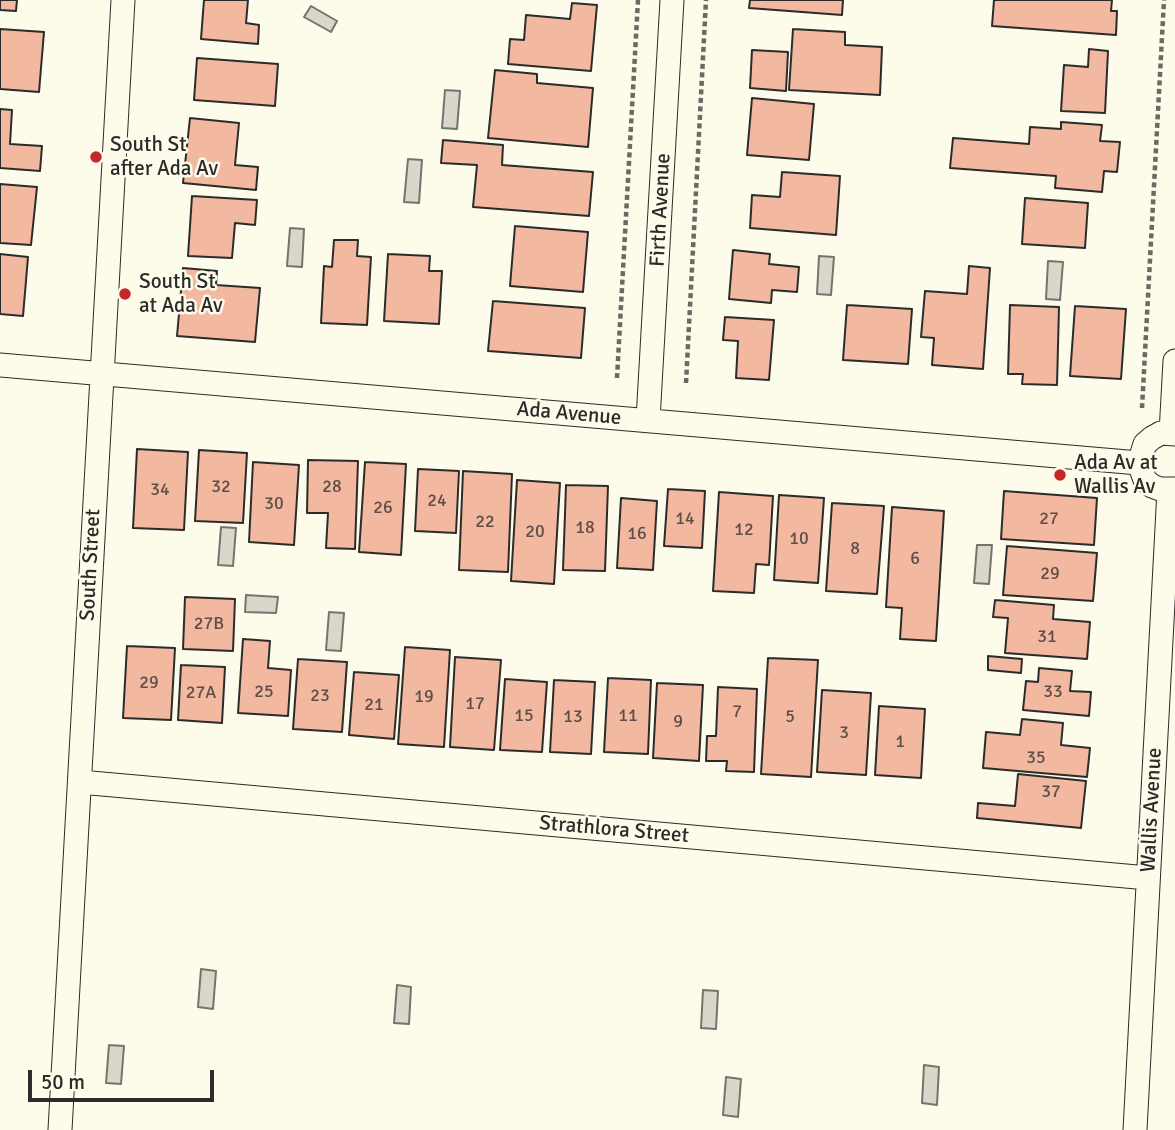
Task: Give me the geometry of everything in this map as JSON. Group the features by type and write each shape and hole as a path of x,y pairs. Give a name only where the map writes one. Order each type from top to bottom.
{"street":[{"name":"South Street","path":"60,1130 100,374 123,0"},
{"name":"Firth Avenue","path":"648,420 672,0"},
{"path":"1172,490 1160,489 1145,480 1139,463 1144,444 1161,433 1173,433 1175,361"},
{"name":"Ada Avenue","path":"0,365 1139,463"},
{"name":"Wallis Avenue","path":"1135,1130 1172,490"},
{"name":"Strathlora Street","path":"80,782 1148,878"}],"path":[{"path":"617,377 638,0"},
{"path":"685,383 706,0"},
{"path":"1142,408 1164,0"}],"shaded area":[{"path":"311,6 337,21 331,32 304,17"},
{"path":"445,90 460,91 457,129 442,128"},
{"path":"408,159 422,160 419,203 404,202"},
{"path":"290,228 304,229 302,267 287,266"},
{"path":"819,256 834,257 831,295 817,294"},
{"path":"1048,261 1063,262 1060,300 1046,299"},
{"path":"221,527 236,528 233,566 218,565"},
{"path":"977,545 992,545 989,584 974,583"},
{"path":"246,595 278,597 276,613 245,612"},
{"path":"329,612 344,613 341,651 326,650"},
{"path":"201,969 216,971 213,1009 198,1007"},
{"path":"397,985 411,987 409,1024 394,1023"},
{"path":"703,990 718,991 716,1029 701,1028"},
{"path":"109,1045 124,1046 121,1084 106,1083"},
{"path":"924,1065 939,1067 937,1105 922,1103"},
{"path":"726,1077 741,1079 738,1117 723,1115"}],"building":[{"path":"0,0 17,0 16,11 0,10"},
{"path":"204,0 248,0 246,23 259,25 258,44 201,39"},
{"path":"750,0 843,0 842,15 749,8"},
{"path":"994,0 1112,0 1111,11 1117,11 1116,35 992,26"},
{"path":"572,3 597,5 591,71 508,64 510,39 524,40 526,15 570,19"},
{"path":"0,29 44,32 39,92 0,89"},
{"path":"793,29 845,32 845,45 882,47 880,95 789,90"},
{"path":"1089,49 1108,51 1105,113 1061,111 1064,65 1088,67"},
{"path":"752,50 788,52 786,91 750,88"},
{"path":"197,58 278,64 275,106 194,100"},
{"path":"495,70 537,74 537,83 593,88 588,147 488,138"},
{"path":"752,98 814,104 809,160 747,155"},
{"path":"0,109 12,110 10,144 42,146 40,171 0,168"},
{"path":"190,118 239,123 235,165 258,167 256,190 183,183"},
{"path":"1061,122 1102,125 1100,141 1120,142 1117,172 1104,171 1102,192 1055,188 1056,176 950,168 953,138 1029,144 1030,127 1061,129"},
{"path":"443,140 503,145 502,165 593,172 589,216 473,207 477,165 441,163"},
{"path":"782,172 840,176 836,235 750,228 752,195 780,197"},
{"path":"0,184 37,187 31,245 0,243"},
{"path":"192,196 257,200 255,225 235,223 232,258 188,256"},
{"path":"1025,198 1088,203 1085,248 1022,244"},
{"path":"515,226 588,232 583,292 510,286"},
{"path":"334,240 358,240 357,256 371,257 367,325 321,323 324,266 332,267"},
{"path":"733,250 770,254 769,264 799,267 797,292 772,290 771,303 729,299"},
{"path":"0,254 28,257 23,316 0,314"},
{"path":"388,254 430,256 429,271 442,271 439,324 384,321"},
{"path":"969,266 990,268 983,369 932,365 934,338 921,337 925,291 967,294"},
{"path":"183,268 217,271 216,285 260,288 255,342 177,336"},
{"path":"493,301 585,308 581,358 488,351"},
{"path":"847,305 912,309 908,364 843,360"},
{"path":"1010,305 1059,307 1057,385 1022,384 1023,374 1008,374"},
{"path":"1075,306 1126,309 1121,379 1070,376"},
{"path":"725,317 774,320 769,380 736,378 738,341 723,340"},
{"path":"137,449 188,452 184,530 133,528"},
{"path":"199,450 247,453 243,523 195,521"},
{"path":"308,460 358,461 355,549 326,548 328,513 307,513"},
{"path":"253,462 299,465 294,545 249,542"},
{"path":"365,462 406,464 401,555 359,552"},
{"path":"418,469 459,471 456,533 415,531"},
{"path":"463,471 512,474 508,572 459,570"},
{"path":"517,480 560,483 554,584 511,581"},
{"path":"566,485 608,486 605,571 563,570"},
{"path":"668,489 705,491 702,548 664,546"},
{"path":"1004,491 1097,498 1094,545 1001,539"},
{"path":"719,492 773,496 769,565 756,564 754,593 713,591"},
{"path":"779,495 824,498 818,583 774,580"},
{"path":"621,498 657,501 653,570 617,568"},
{"path":"832,503 884,506 877,594 826,591"},
{"path":"892,507 944,511 936,641 900,639 902,608 886,607"},
{"path":"1007,546 1097,553 1093,601 1003,595"},
{"path":"185,597 235,599 233,651 183,649"},
{"path":"995,600 1054,605 1053,619 1090,622 1087,659 1005,653 1008,618 993,617"},
{"path":"243,639 270,641 268,668 291,670 288,716 238,713"},
{"path":"127,646 175,648 171,720 123,718"},
{"path":"405,647 450,650 444,747 398,744"},
{"path":"988,656 1022,659 1021,673 988,670"},
{"path":"455,657 501,660 494,750 450,747"},
{"path":"768,658 818,660 811,777 761,774"},
{"path":"298,659 347,662 342,732 293,729"},
{"path":"181,665 225,667 222,723 178,720"},
{"path":"1039,668 1072,671 1070,691 1091,692 1089,716 1023,710 1026,681 1038,682"},
{"path":"354,672 399,675 394,739 349,735"},
{"path":"608,678 651,680 648,754 604,752"},
{"path":"505,679 547,682 542,752 500,750"},
{"path":"554,680 595,682 591,754 550,752"},
{"path":"657,683 703,685 699,761 653,758"},
{"path":"718,687 757,689 754,772 726,771 727,761 706,761 707,736 716,736"},
{"path":"822,690 871,693 866,775 817,772"},
{"path":"879,706 925,709 921,778 875,775"},
{"path":"1022,719 1063,723 1061,745 1090,748 1087,777 983,768 986,732 1020,735"},
{"path":"1018,774 1086,781 1081,828 977,818 978,803 1015,806"}],"place":[{"name":"South St after Ada Av","path":"96,157"},
{"name":"South St at Ada Av","path":"125,294"},
{"name":"Ada Av at Wallis Av","path":"1060,475"}]}
